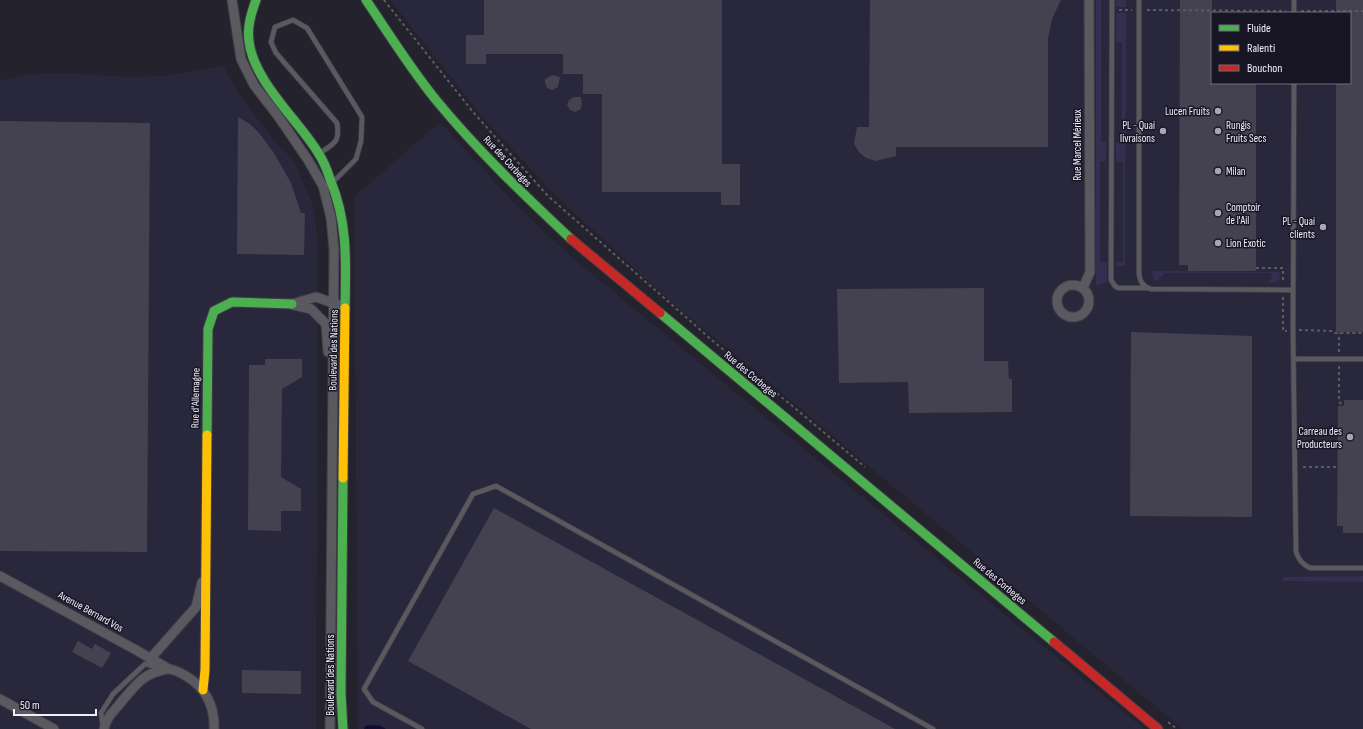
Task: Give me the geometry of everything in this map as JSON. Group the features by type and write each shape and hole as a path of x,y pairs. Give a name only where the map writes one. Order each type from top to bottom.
{"street":[{"name":"Boulevard des Nations","path":"232,0 242,59 254,85 278,116 308,160 323,186 331,218 334,250 330,729"},
{"name":"Boulevard des Nations","path":"256,0 247,29 252,57 263,79 319,154 333,182 342,216 346,250 340,694 343,729"},
{"name":"Rue des Corbeges","path":"366,0 418,76 464,131 524,196 579,246 1158,729"},
{"name":"Rue Marcel Mérieux","path":"1083,288 1090,272 1088,0"},
{"name":"Rue d'Allemagne","path":"292,304 316,297 333,303"},
{"name":"Rue d'Allemagne","path":"203,690 205,670 208,329 214,311 232,302 292,304 311,309 326,324 332,425"},
{"path":"333,303 340,305 340,370 344,403"},
{"name":"Rue d'Allemagne","path":"150,659 196,607 206,567"},
{"name":"Avenue Bernard Vos","path":"0,576 150,659 169,669 182,673 193,680 203,690"},
{"path":"104,729 107,718 140,681 153,673 169,669"},
{"path":"203,690 210,701 214,714 215,729"},
{"path":"0,699 41,725 54,729"}],"lane":[{"path":"1112,0 1111,280 1118,288 1293,290"},
{"path":"1139,0 1139,274 1140,280 1146,288"},
{"path":"1294,0 1294,12"},
{"path":"308,160 335,143 339,135 337,123 276,52 271,42 275,27 293,20 307,28 362,117 362,142 356,159 333,182"},
{"path":"1294,84 1293,290 1295,359 1296,552 1304,565 1310,568 1363,568"},
{"path":"1295,359 1363,359"},
{"path":"422,729 373,702 364,689 473,494 496,486 933,729"}],"path":[{"path":"384,0 473,112 548,196 714,341 866,469"},
{"path":"1112,10 1294,12 1363,11"},
{"path":"1339,333 1339,402 1344,406"},
{"path":"1295,467 1338,467"},
{"path":"1165,719 1177,729"}],"shaded area":[{"path":"390,0 1363,0 1363,729 1182,729 782,393 673,304 554,194 484,119"},
{"path":"1096,0 1101,0 1101,141 1106,142 1106,161 1100,161 1100,262 1107,263 1107,282 1096,286"},
{"path":"1116,0 1126,0 1126,7 1116,7"},
{"path":"1116,13 1126,13 1125,266 1116,266 1116,262 1123,262 1123,162 1116,161 1116,142 1122,141 1122,42 1116,42"},
{"path":"223,65 238,93 274,140 294,161 314,208 318,247 316,729 0,729 0,80 34,74 67,73 128,77 165,76"},
{"path":"440,122 515,204 569,255 1144,729 358,729 354,197"},
{"path":"1152,271 1280,272 1279,280 1273,283 1268,282 1273,277 1271,273 1165,273 1157,281 1153,279"},
{"path":"1363,576 1363,582 1283,581 1283,577"},
{"path":"365,726 381,726 386,729 364,729"}],"building":[{"path":"484,0 722,0 722,164 740,164 740,205 721,205 721,192 602,192 602,94 583,94 583,74 563,74 563,54 486,54 486,64 466,64 466,35 484,35"},
{"path":"870,0 1061,0 1052,19 1048,39 1048,147 896,147 896,156 876,161 866,158 859,152 854,144 857,127 869,127"},
{"path":"1180,0 1212,0 1211,84 1256,84 1256,271 1188,271 1188,265 1179,265"},
{"path":"1336,0 1363,0 1363,332 1336,332 1336,84 1351,84 1351,12 1336,12"},
{"path":"553,75 560,77 558,87 552,90 547,88 545,79"},
{"path":"574,97 581,97 582,104 581,109 575,112 570,110 567,105 569,100"},
{"path":"238,117 250,124 259,133 274,153 291,183 301,213 305,213 304,255 237,254"},
{"path":"0,121 150,123 147,552 0,551"},
{"path":"984,288 984,361 1008,361 1009,379 1012,379 1012,412 909,413 908,382 839,383 837,289"},
{"path":"1131,332 1252,336 1252,517 1130,516"},
{"path":"265,359 302,359 302,377 282,389 281,477 301,489 301,511 281,511 281,531 248,530 249,365 265,365"},
{"name":"Carreau des Producteurs","path":"1344,400 1363,400 1363,533 1343,533 1343,526 1337,526 1338,406 1344,406"},
{"path":"494,508 895,729 531,729 408,661"},
{"path":"78,641 92,649 95,644 111,653 102,668 72,652"},
{"path":"242,670 301,671 301,694 242,693"}],"traffic: fast":[{"path":"256,0 249,26 249,41 252,56 267,85 319,154 336,195 345,242 345,308"},
{"path":"366,0 417,76 452,119 501,172 571,239"},
{"path":"207,435 208,329 214,311 232,302 292,304"},
{"path":"660,313 1054,642"},
{"path":"343,478 341,694 343,729"}],"traffic: slow":[{"path":"343,478 345,308"},
{"path":"203,690 205,670 207,435"}],"traffic: jam":[{"path":"571,239 660,313"},
{"path":"1054,642 1158,729"}],"place":[{"name":"Lucen Fruits","path":"1218,111"},
{"name":"PL - Quai livraisons","path":"1163,131"},
{"name":"Rungis Fruits Secs","path":"1218,131"},
{"name":"Milan","path":"1218,171"},
{"name":"Comptoir de l'Ail","path":"1218,213"},
{"name":"PL - Quai clients","path":"1323,227"},
{"name":"Lion Exotic","path":"1218,243"},
{"name":"Carreau des Producteurs","path":"1350,437"}]}
